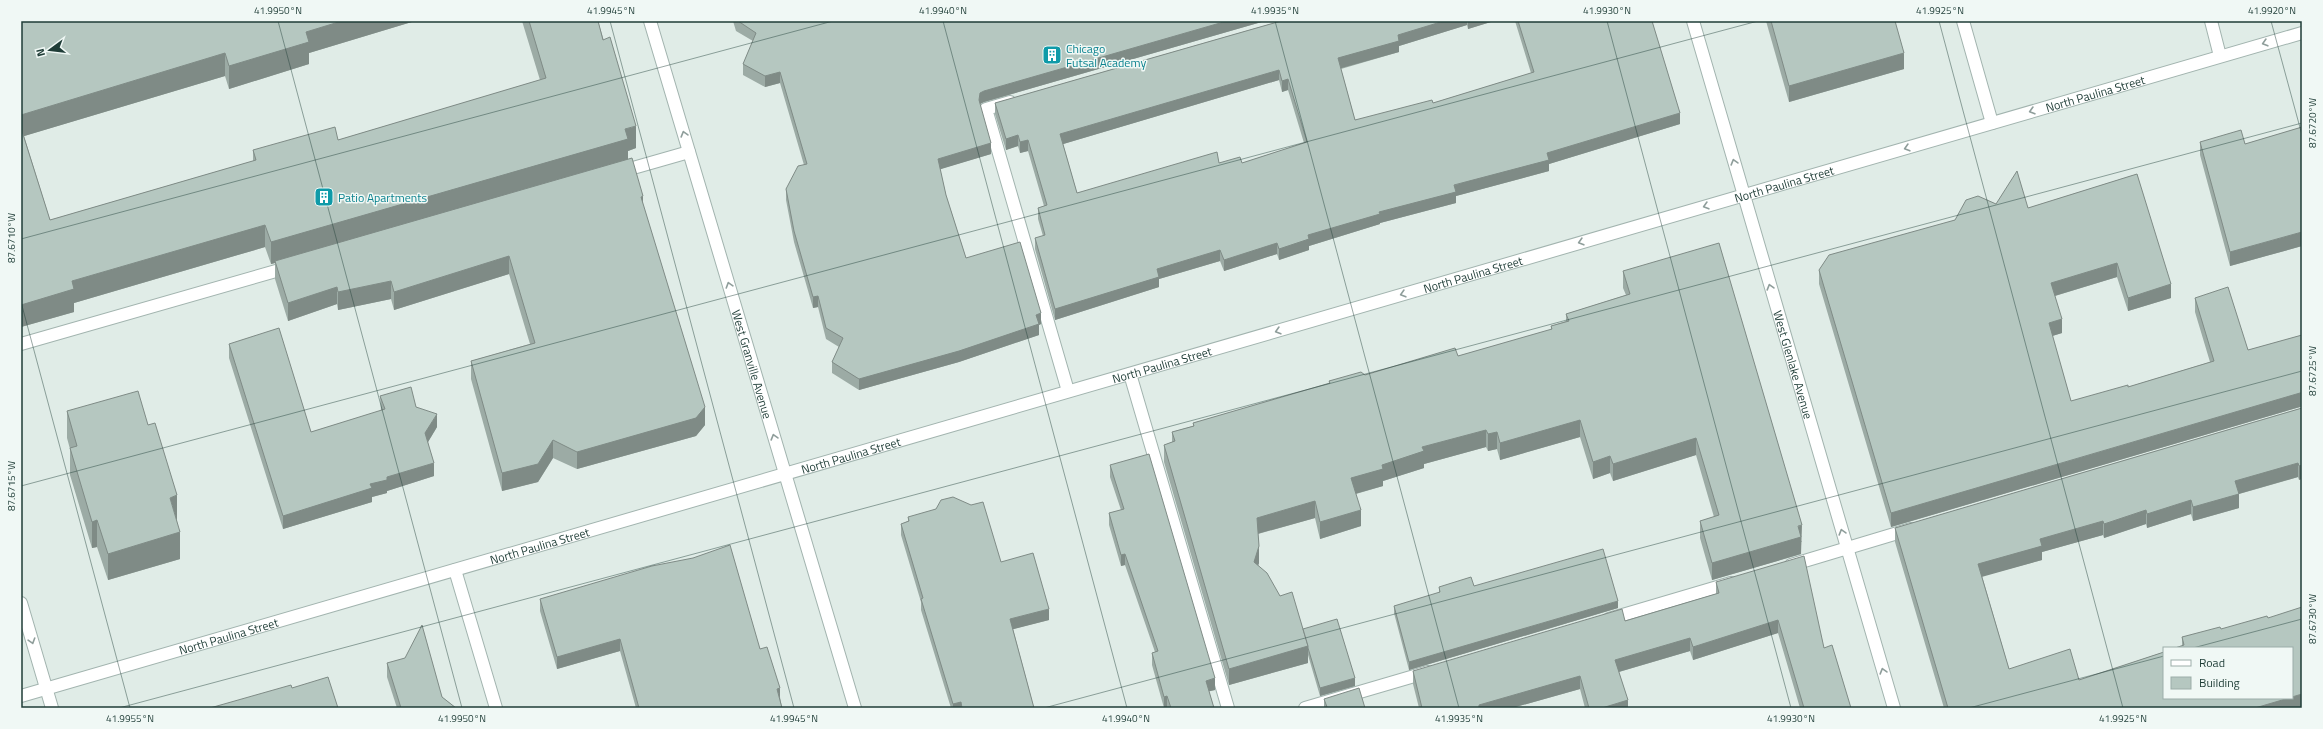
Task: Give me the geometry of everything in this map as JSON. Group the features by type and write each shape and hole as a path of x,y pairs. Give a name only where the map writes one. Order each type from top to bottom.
{"street":[{"name":"West Granville Avenue","path":"650,21 855,708"},
{"name":"West Glenlake Avenue","path":"1693,21 1894,708"},
{"path":"1963,21 1992,123"},
{"path":"2211,21 2220,56"},
{"name":"North Paulina Street","path":"21,696 2302,32"},
{"path":"1024,98 986,109 1068,391"},
{"path":"604,176 689,152"},
{"path":"21,344 305,262"},
{"path":"1130,374 1228,708"},
{"path":"1780,568 1920,527"},
{"path":"455,570 496,708"},
{"path":"1596,622 1742,580"},
{"path":"21,603 52,708"},
{"path":"1305,708 1443,667"}],"building":[{"path":"21,21 342,21 306,32 309,42 229,66 225,53 21,115"},
{"name":"Patio Apartments","path":"529,21 598,21 603,40 610,37 636,126 625,129 628,139 271,242 265,225 72,281 74,289 21,305 21,128 50,220 256,160 253,150 335,127 338,140 546,78"},
{"path":"738,21 1227,21 980,93 979,100 991,143 938,159 946,195 966,258 1020,242 1041,313 1036,315 1039,324 959,351 859,379 832,362 843,338 826,328 818,296 813,297 794,231 786,189 798,166 807,164 780,72 765,76 743,64 756,33"},
{"path":"1281,21 1444,21 1398,35 1399,41 1338,58 1355,120 1432,100 1433,103 1534,72 1518,21 1652,21 1680,113 1547,153 1549,160 1454,185 1456,192 1379,212 1380,214 1308,235 1309,239 1279,249 1277,243 1224,260 1220,250 1157,269 1159,277 1055,309 1035,238 1045,235 1038,208 1047,205 1028,140 1020,142 1018,135 1006,139 995,103","holes":["1279,70 1282,81 1288,79 1307,142 1242,163 1240,157 1219,163 1217,152 1077,193 1060,134"]},
{"path":"1771,21 1895,21 1904,53 1789,86"},
{"path":"2302,127 2302,232 2230,252 2200,142 2241,130 2245,144"},
{"path":"632,158 643,196 641,197 705,407 696,418 577,452 553,440 538,464 502,473 471,361 535,343 509,256 394,292 391,281 338,292 337,287 288,303 275,261"},
{"path":"2017,171 2028,208 2137,174 2171,284 2128,298 2117,263 2051,283 2062,319 2049,323 2071,401 2128,385 2128,387 2214,361 2195,298 2228,287 2248,350 2302,335 2302,393 1891,513 1819,270 1829,255 1955,220 1966,200 1978,196 1996,204"},
{"path":"1719,243 1802,525 1798,526 1801,537 1712,563 1700,521 1719,515 1696,438 1613,464 1610,456 1593,462 1580,420 1500,443 1497,432 1488,434 1486,430 1422,447 1424,451 1382,465 1383,469 1351,478 1361,510 1320,522 1315,501 1257,518 1259,546 1254,562 1267,573 1280,596 1292,592 1308,646 1229,669 1164,445 1175,441 1172,432 1194,426 1193,423 1330,383 1329,381 1361,372 1365,375 1455,348 1458,356 1552,329 1551,326 1569,321 1566,314 1630,294 1623,271"},
{"path":"279,328 311,432 385,409 380,396 411,387 416,407 437,414 425,433 434,463 387,477 387,480 370,484 372,488 283,516 229,344"},
{"path":"138,391 148,425 155,423 177,495 170,498 180,532 108,554 97,520 92,522 70,448 77,446 67,411"},
{"path":"2302,408 2302,465 2299,466 2298,463 2235,481 2239,494 2193,507 2191,500 2147,514 2146,510 2104,524 2103,521 2040,539 2042,546 1978,564 2009,669 2070,649 2079,680 2163,652 2163,699 2286,699 2255,708 1948,708 1895,528"},
{"path":"1149,454 1215,678 1206,681 1214,708 1171,708 1167,696 1164,697 1152,653 1158,651 1125,554 1121,555 1109,513 1124,509 1110,465"},
{"path":"953,497 971,505 983,502 1001,562 1033,553 1049,609 1010,619 1034,708 962,708 961,702 953,704 921,599 923,598 901,524 909,521 908,517 936,509 941,500"},
{"path":"730,545 760,649 767,647 780,688 777,689 782,708 639,708 620,639 557,657 540,599 652,566 693,558"},
{"path":"1603,549 1618,601 1409,662 1394,606 1440,592 1439,587 1471,577 1474,586"},
{"path":"1804,556 1824,648 1832,645 1851,708 1804,708 1778,620 1693,647 1690,638 1615,660 1628,700 1602,708 1589,708 1580,676 1479,705 1477,708 1422,708 1413,671 1622,609 1625,621 1719,593 1716,582"},
{"path":"2302,607 2302,694 2293,697 2293,647 2178,647 2184,645 2182,637 2220,627 2221,629 2267,616 2268,618"},
{"path":"1337,619 1355,678 1320,688 1303,629"},
{"path":"422,625 442,697 456,708 401,708 387,663 405,658"},
{"path":"328,677 338,708 210,708 291,685 292,688"},
{"path":"1359,688 1365,708 1322,708 1327,707 1324,699"}],"place":[{"name":"Chicago Futsal Academy","path":"1052,55"},
{"name":"Patio Apartments","path":"324,197"}]}
